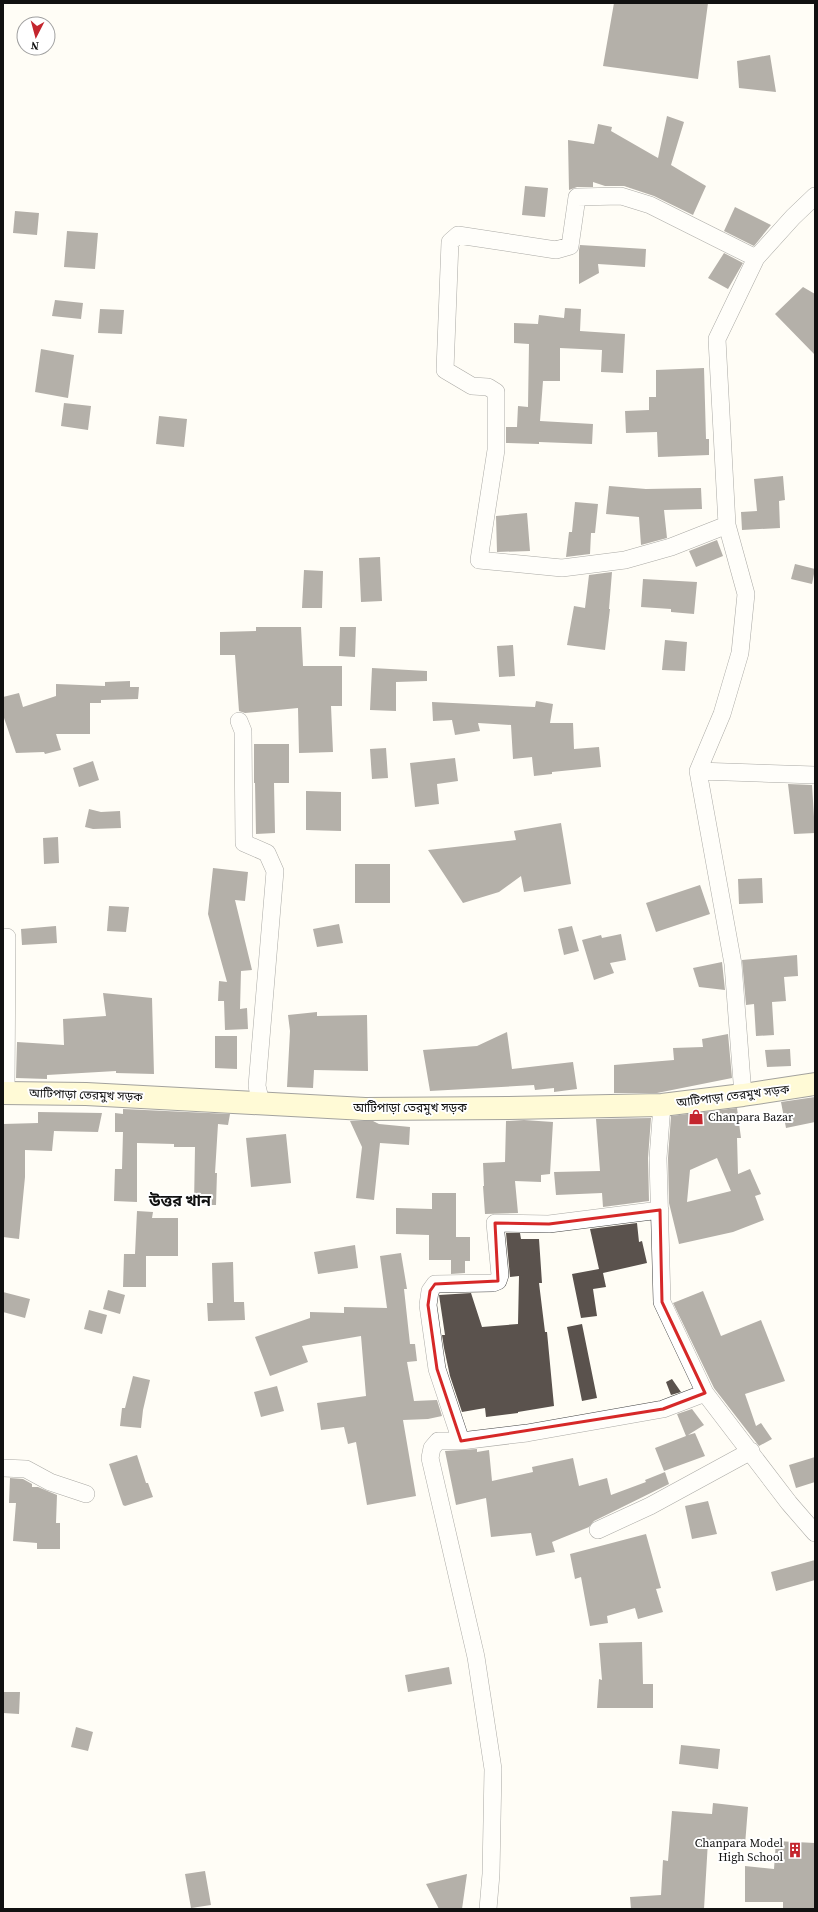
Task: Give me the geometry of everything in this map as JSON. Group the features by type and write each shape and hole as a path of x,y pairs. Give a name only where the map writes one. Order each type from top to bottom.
{"main road":[{"name":"আটিপাড়া তেরমুখ সড়ক","path":"4,1093 86,1094 261,1104 365,1108 509,1108 662,1105 744,1095 815,1084"}],"street":[{"path":"727,525 671,547 625,560 562,568 479,560 496,450 496,392 488,387 472,386 446,370 450,242 458,235 556,250 570,246 577,197 621,196 650,205 756,258"},
{"path":"744,1095 734,964 698,771 722,714 740,653 746,594 727,525 717,339 756,258 793,217 815,196"},
{"path":"239,721 243,731 244,843 267,853 275,871 257,1086 261,1104"},
{"path":"698,771 815,775"},
{"path":"4,1093 7,937"},
{"path":"662,1105 658,1158 662,1302 705,1393 751,1451 789,1503 815,1533"},
{"path":"461,1441 437,1369 428,1306 430,1291 435,1284 493,1283 498,1281 500,1275 495,1224 549,1224 660,1210"},
{"path":"488,1909 491,1874 493,1769 476,1656 430,1458 432,1448 438,1441 461,1441 527,1432 663,1409 705,1393"},
{"path":"598,1530 650,1506 751,1451"},
{"path":"3,1468 26,1469 50,1482 86,1494"}],"highlighted area":[{"path":"660,1210 662,1302 705,1393 663,1409 461,1441 437,1369 428,1305 430,1291 435,1284 498,1281 495,1223 549,1224"}],"building":[{"path":"614,3 708,3 698,79 603,66"},
{"path":"770,55 776,92 739,88 737,61"},
{"path":"667,116 684,122 671,165 706,186 693,215 654,196 624,186 605,186 593,182 593,187 577,187 569,190 568,140 594,144 598,124 612,127 611,131 658,158"},
{"path":"525,186 548,188 545,217 522,215"},
{"path":"735,207 771,225 754,246 724,231"},
{"path":"15,211 39,213 37,235 13,233"},
{"path":"67,231 98,233 95,269 64,267"},
{"path":"580,245 646,249 645,267 598,264 599,273 579,284"},
{"path":"724,253 743,263 728,289 708,278"},
{"path":"803,287 815,294 815,355 775,314"},
{"path":"55,300 83,303 81,319 52,316"},
{"path":"565,308 581,309 580,331 625,334 623,373 601,372 602,350 560,348 560,381 543,381 540,421 593,424 592,444 539,442 539,444 506,443 506,427 517,427 518,406 528,407 529,344 514,343 514,323 538,324 539,315 564,318"},
{"path":"100,309 124,310 122,334 98,333"},
{"path":"41,349 74,355 68,398 35,392"},
{"path":"704,368 706,439 709,439 709,455 658,457 657,432 626,433 625,411 649,410 649,397 656,397 656,370"},
{"path":"64,403 91,406 88,430 61,426"},
{"path":"159,416 187,419 184,447 156,444"},
{"path":"783,476 785,500 779,501 780,528 742,530 741,512 757,511 754,479"},
{"path":"609,486 646,489 701,488 702,509 664,510 667,538 641,545 639,517 606,514"},
{"path":"575,502 598,504 595,533 591,533 590,554 566,557 569,532 572,532"},
{"path":"527,513 530,551 497,552 496,516"},
{"path":"717,540 723,556 696,567 689,551"},
{"path":"380,557 382,601 361,602 359,558"},
{"path":"795,564 815,569 812,584 791,579"},
{"path":"304,570 323,571 322,608 302,608"},
{"path":"612,572 610,609 605,650 567,645 574,606 585,608 589,575"},
{"path":"643,579 697,582 694,614 671,612 671,609 641,607"},
{"path":"256,627 301,627 303,666 342,666 342,706 331,706 333,752 299,753 298,708 245,713 239,711 235,655 220,655 220,632 256,631"},
{"path":"340,627 356,627 355,657 339,656"},
{"path":"665,640 687,642 685,671 662,670"},
{"path":"513,645 515,676 499,677 497,646"},
{"path":"372,668 427,671 427,681 396,682 396,711 370,710"},
{"path":"130,681 130,687 139,687 138,699 101,700 101,703 90,703 90,734 56,734 61,750 45,754 44,752 16,753 3,715 3,697 19,693 23,707 56,696 56,684 105,686 105,682"},
{"path":"536,701 553,704 550,723 573,723 574,749 599,747 601,767 552,772 552,774 534,776 532,757 513,759 511,725 478,723 480,731 455,735 452,720 433,721 432,702 535,707"},
{"path":"254,744 289,744 289,783 274,783 275,833 256,834"},
{"path":"386,748 388,778 372,779 370,749"},
{"path":"455,758 458,781 437,784 439,804 415,807 410,763"},
{"path":"93,761 99,780 79,787 73,768"},
{"path":"788,784 812,785 815,833 794,834"},
{"path":"306,791 341,792 341,831 306,830"},
{"path":"89,809 101,812 120,811 121,828 93,829 85,827"},
{"path":"561,823 571,884 524,892 521,876 499,892 463,903 428,850 516,840 514,831"},
{"path":"58,837 59,863 44,864 43,838"},
{"path":"355,864 390,864 390,903 355,903"},
{"path":"213,868 248,872 245,901 235,900 252,970 241,971 240,1009 247,1008 248,1029 225,1030 224,1001 218,1001 219,981 227,982 208,914"},
{"path":"762,878 763,903 739,904 738,879"},
{"path":"700,885 710,914 656,932 646,903"},
{"path":"109,906 129,907 126,932 107,931"},
{"path":"339,924 343,943 317,947 313,929"},
{"path":"56,926 57,943 22,945 21,929"},
{"path":"572,926 579,951 564,955 558,929"},
{"path":"621,934 626,960 610,963 614,973 594,980 582,940 601,935 602,938"},
{"path":"797,955 798,976 784,977 786,1001 772,1002 774,1035 756,1036 754,1004 746,1005 742,960"},
{"path":"722,962 725,990 699,987 693,968"},
{"path":"103,993 152,998 154,1074 116,1073 116,1071 47,1075 47,1079 16,1078 17,1042 64,1045 63,1019 106,1016"},
{"path":"317,1012 317,1016 367,1015 368,1071 314,1070 313,1088 287,1087 290,1031 288,1015"},
{"path":"507,1032 512,1069 573,1062 577,1089 554,1092 554,1088 535,1090 534,1085 430,1091 423,1050 477,1046"},
{"path":"728,1034 732,1078 657,1093 614,1093 614,1065 674,1060 673,1048 703,1047 702,1039"},
{"path":"215,1036 237,1036 237,1069 215,1068"},
{"path":"790,1049 791,1066 767,1067 765,1050"},
{"path":"815,1097 815,1122 786,1128 781,1102"},
{"path":"737,1108 741,1138 737,1138 738,1174 750,1169 761,1194 755,1196 764,1220 733,1232 679,1244 669,1203 668,1158 671,1116","holes":["717,1158 731,1191 687,1202 690,1170"]},
{"path":"123,1109 230,1114 228,1125 218,1124 215,1173 217,1173 216,1205 194,1205 195,1147 174,1147 174,1144 137,1143 137,1202 114,1201 115,1169 122,1169 123,1132 115,1132 115,1113 123,1114"},
{"path":"38,1112 102,1113 98,1132 54,1131 52,1151 25,1150 25,1177 19,1239 3,1237 3,1124 38,1123"},
{"path":"651,1118 648,1158 649,1201 603,1207 602,1193 556,1195 554,1172 600,1171 596,1119"},
{"path":"524,1120 553,1122 550,1174 541,1175 541,1182 515,1181 518,1213 485,1214 483,1163 505,1162 506,1121"},
{"path":"350,1121 373,1121 379,1124 410,1127 409,1145 380,1143 374,1200 356,1198 362,1147"},
{"path":"286,1134 291,1183 251,1187 246,1138"},
{"path":"432,1193 456,1193 456,1237 470,1237 470,1261 465,1261 465,1273 451,1274 451,1260 429,1260 429,1235 396,1234 396,1208 432,1209"},
{"path":"137,1211 153,1212 152,1218 178,1218 178,1256 146,1256 146,1287 123,1287 124,1254 135,1254"},
{"path":"637,1223 639,1242 642,1241 647,1263 603,1273 606,1287 593,1289 597,1316 581,1318 572,1274 599,1269 590,1229"},
{"path":"506,1233 520,1233 521,1239 539,1239 542,1283 539,1283 545,1332 547,1332 554,1406 486,1417 485,1408 462,1412 450,1376 444,1348 442,1335 445,1335 439,1295 471,1293 482,1327 518,1324 519,1276 510,1277"},
{"path":"355,1245 358,1268 318,1274 314,1252"},
{"path":"401,1253 407,1289 404,1289 410,1344 415,1344 417,1361 407,1362 414,1401 437,1400 442,1416 428,1419 403,1420 416,1496 367,1505 356,1442 348,1444 344,1427 321,1430 317,1403 366,1396 361,1336 302,1346 308,1362 270,1376 255,1337 310,1318 310,1312 344,1313 344,1307 387,1308 380,1256"},
{"path":"233,1262 234,1302 244,1302 245,1320 208,1321 207,1303 213,1303 212,1263"},
{"path":"108,1290 125,1295 120,1314 103,1309"},
{"path":"703,1291 721,1336 761,1320 785,1381 745,1394 756,1426 761,1423 772,1439 759,1446 714,1388 673,1303"},
{"path":"3,1292 30,1299 25,1318 3,1312"},
{"path":"89,1310 107,1315 102,1334 84,1329"},
{"path":"582,1324 597,1398 582,1401 567,1327"},
{"path":"133,1376 150,1380 143,1410 141,1428 120,1426 122,1408 125,1408"},
{"path":"672,1379 681,1392 671,1395 666,1382"},
{"path":"277,1386 284,1411 261,1417 254,1392"},
{"path":"692,1409 704,1425 688,1435 695,1433 705,1456 664,1471 655,1448 686,1436 677,1414"},
{"path":"477,1449 477,1452 489,1450 492,1481 533,1472 532,1467 573,1458 579,1486 607,1478 611,1495 646,1482 645,1480 665,1472 669,1484 594,1521 589,1527 552,1542 555,1552 536,1556 531,1533 491,1537 486,1498 456,1505 445,1451"},
{"path":"137,1455 146,1483 148,1483 153,1497 125,1506 123,1505 109,1464"},
{"path":"815,1457 815,1482 796,1488 789,1465"},
{"path":"10,1478 23,1479 32,1484 32,1487 38,1487 57,1495 56,1523 60,1523 60,1549 37,1549 37,1543 13,1541 16,1503 9,1503"},
{"path":"708,1501 717,1534 692,1539 685,1506"},
{"path":"646,1534 661,1588 656,1589 663,1612 638,1619 635,1608 607,1616 608,1623 590,1626 581,1577 575,1579 570,1554"},
{"path":"815,1560 815,1580 776,1591 771,1572"},
{"path":"642,1642 643,1684 653,1684 653,1708 597,1708 599,1679 602,1680 599,1643"},
{"path":"449,1667 452,1684 408,1692 405,1675"},
{"path":"3,1692 20,1692 19,1714 3,1713"},
{"path":"76,1727 93,1732 88,1751 71,1747"},
{"path":"681,1745 720,1749 718,1769 679,1764"},
{"path":"713,1803 748,1807 745,1845 708,1841 704,1909 631,1909 630,1897 661,1895 663,1860 668,1861 672,1811 712,1814"},
{"path":"776,1841 815,1843 815,1909 783,1909 783,1902 745,1902 745,1866 774,1869"},
{"path":"205,1871 211,1905 191,1908 185,1874"},
{"path":"467,1874 462,1909 439,1909 426,1884"}],"place":[{"name":"Chanpara Bazar","path":"696,1117"},
{"name":"Chanpara Model High School","path":"795,1850"}],"district":[{"name":"উত্তর খান","path":"180,1200"}]}
